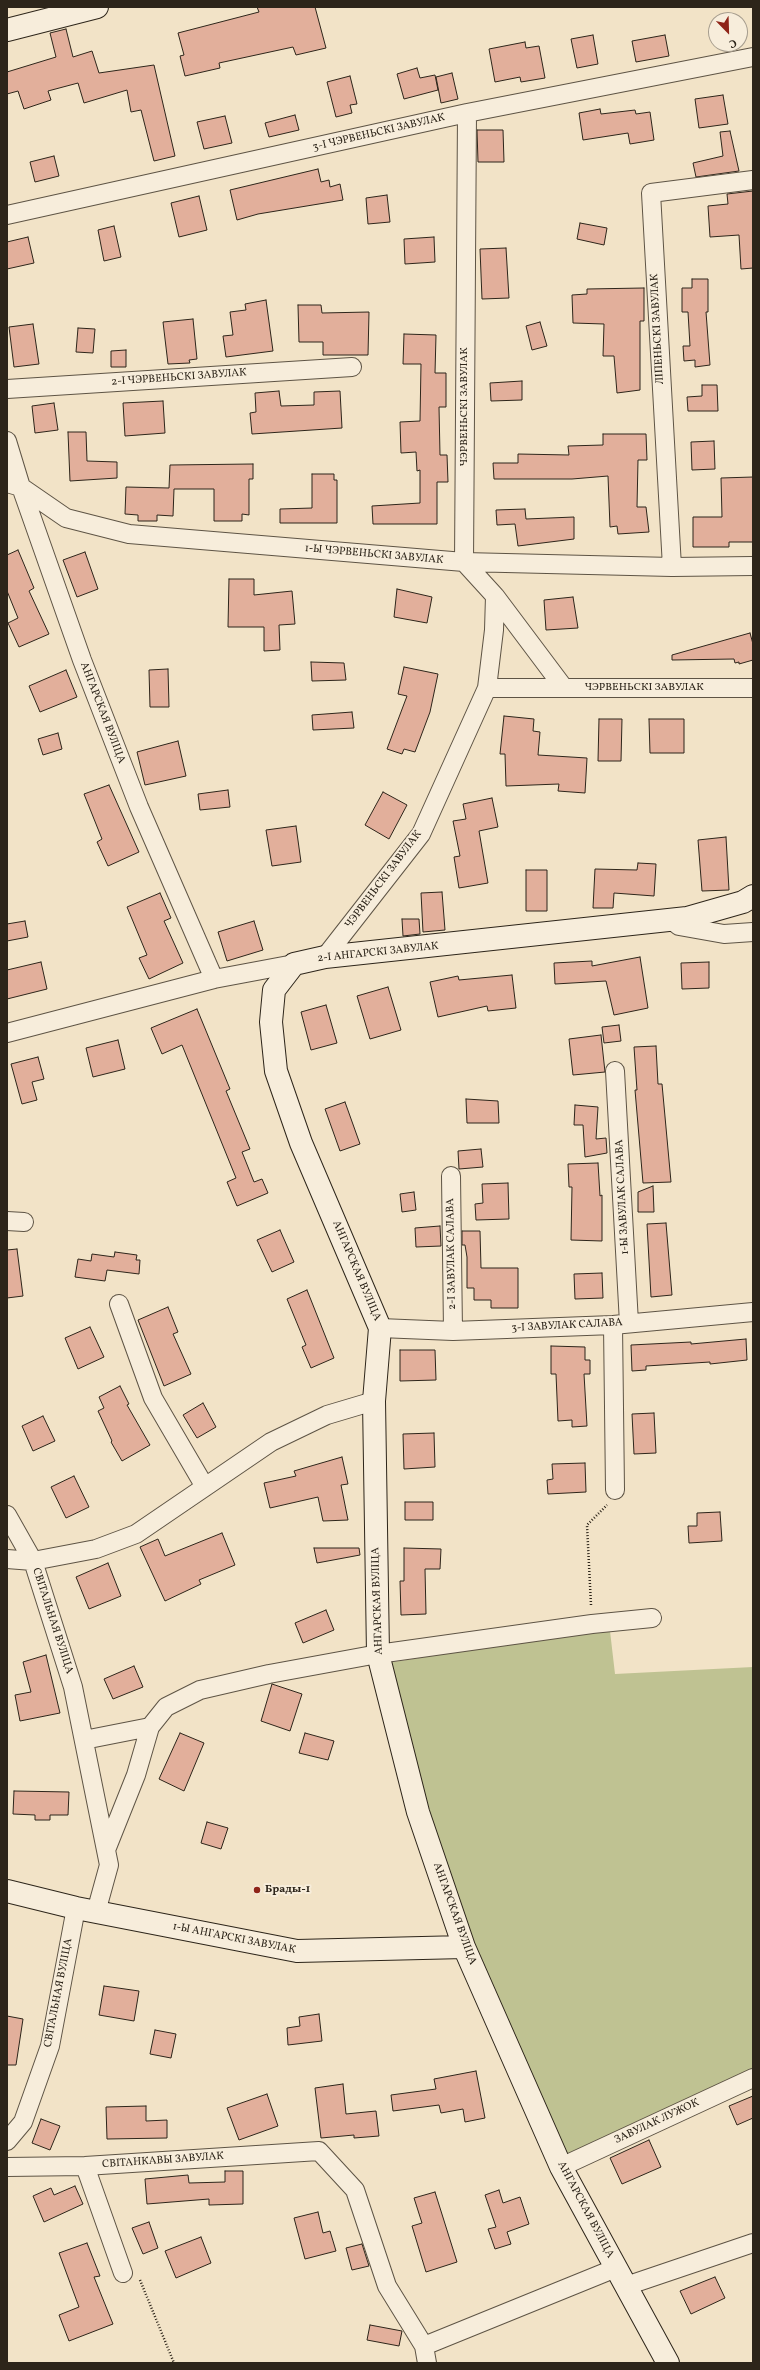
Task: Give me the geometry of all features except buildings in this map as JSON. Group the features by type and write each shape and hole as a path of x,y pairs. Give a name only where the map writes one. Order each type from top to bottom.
{"street":[{"path":"7,30 97,7"},
{"name":"3-І ЧЭРВЕНЬСКІ ЗАВУЛАК","path":"7,216 467,113 753,59"},
{"name":"ЧЭРВЕНЬСКІ ЗАВУЛАК","path":"464,562 467,113"},
{"name":"ЛІПЕНЬСКІ ЗАВУЛАК","path":"672,567 650,194 753,180"},
{"name":"2-І ЧЭРВЕНЬСКІ ЗАВУЛАК","path":"7,389 352,367"},
{"name":"АНГАРСКАЯ ВУЛІЦА","path":"7,441 14,485 139,807 214,979"},
{"name":"1-Ы ЧЭРВЕНЬСКІ ЗАВУЛАК","path":"14,485 66,518 129,534 464,562 672,567 753,566"},
{"path":"464,562 495,596 564,688"},
{"name":"ЧЭРВЕНЬСКІ ЗАВУЛАК","path":"325,958 421,834 486,688 494,630 495,596"},
{"name":"ЧЭРВЕНЬСКІ ЗАВУЛАК","path":"486,688 753,688"},
{"name":"2-І АНГАРСКІ ЗАВУЛАК","path":"7,1033 214,979 325,958 687,918 736,904 753,896"},
{"path":"670,920 680,926 724,934 753,932"},
{"name":"АНГАРСКАЯ ВУЛІЦА","path":"294,964 274,990 271,1022 276,1071 301,1143 380,1328 374,1401 378,1654 418,1812 464,1947 561,2167 668,2363"},
{"name":"1-Ы ЗАВУЛАК САЛАВА","path":"615,1071 621,1324 615,1490"},
{"name":"2-І ЗАВУЛАК САЛАВА","path":"451,1176 453,1331"},
{"path":"119,1304 153,1398 170,1431 205,1487"},
{"name":"3-І ЗАВУЛАК САЛАВА","path":"380,1328 453,1331 621,1324 753,1312"},
{"name":"СВІТАЛЬНАЯ ВУЛІЦА","path":"7,2141 23,2122 50,2046 86,1910 109,1864 74,1687 33,1561 68,1555 121,1541 150,1527 271,1442 307,1423 327,1415 374,1401"},
{"path":"7,1515 33,1561"},
{"path":"7,1559 33,1561"},
{"path":"106,1850 136,1775 150,1727 166,1707 200,1690 269,1674 378,1654 592,1624 652,1618"},
{"path":"84,1740 150,1727"},
{"name":"1-Ы АНГАРСКІ ЗАВУЛАК","path":"7,1892 86,1910 297,1951 464,1947"},
{"name":"ЗАВУЛАК ЛУЖОК","path":"561,2167 753,2078"},
{"name":"АНГАРСКАЯ ВУЛІЦА","path":"319,2151 355,2190 387,2286 426,2355 621,2277"},
{"name":"СВІТАНКАВЫ ЗАВУЛАК","path":"7,2166 85,2166 319,2151"},
{"path":"85,2166 123,2273"},
{"path":"621,2277 753,2243"}],"path":[{"path":"592,1624 587,1525 606,1507 615,1490"},
{"path":"123,2273 140,2279 174,2363"}],"green space":[{"path":"610,1631 615,1674 753,1667 753,2071 568,2156 479,1964 421,1787 388,1663 498,1645"}],"place":[{"name":"Брады-1","path":"257,1890"}]}
